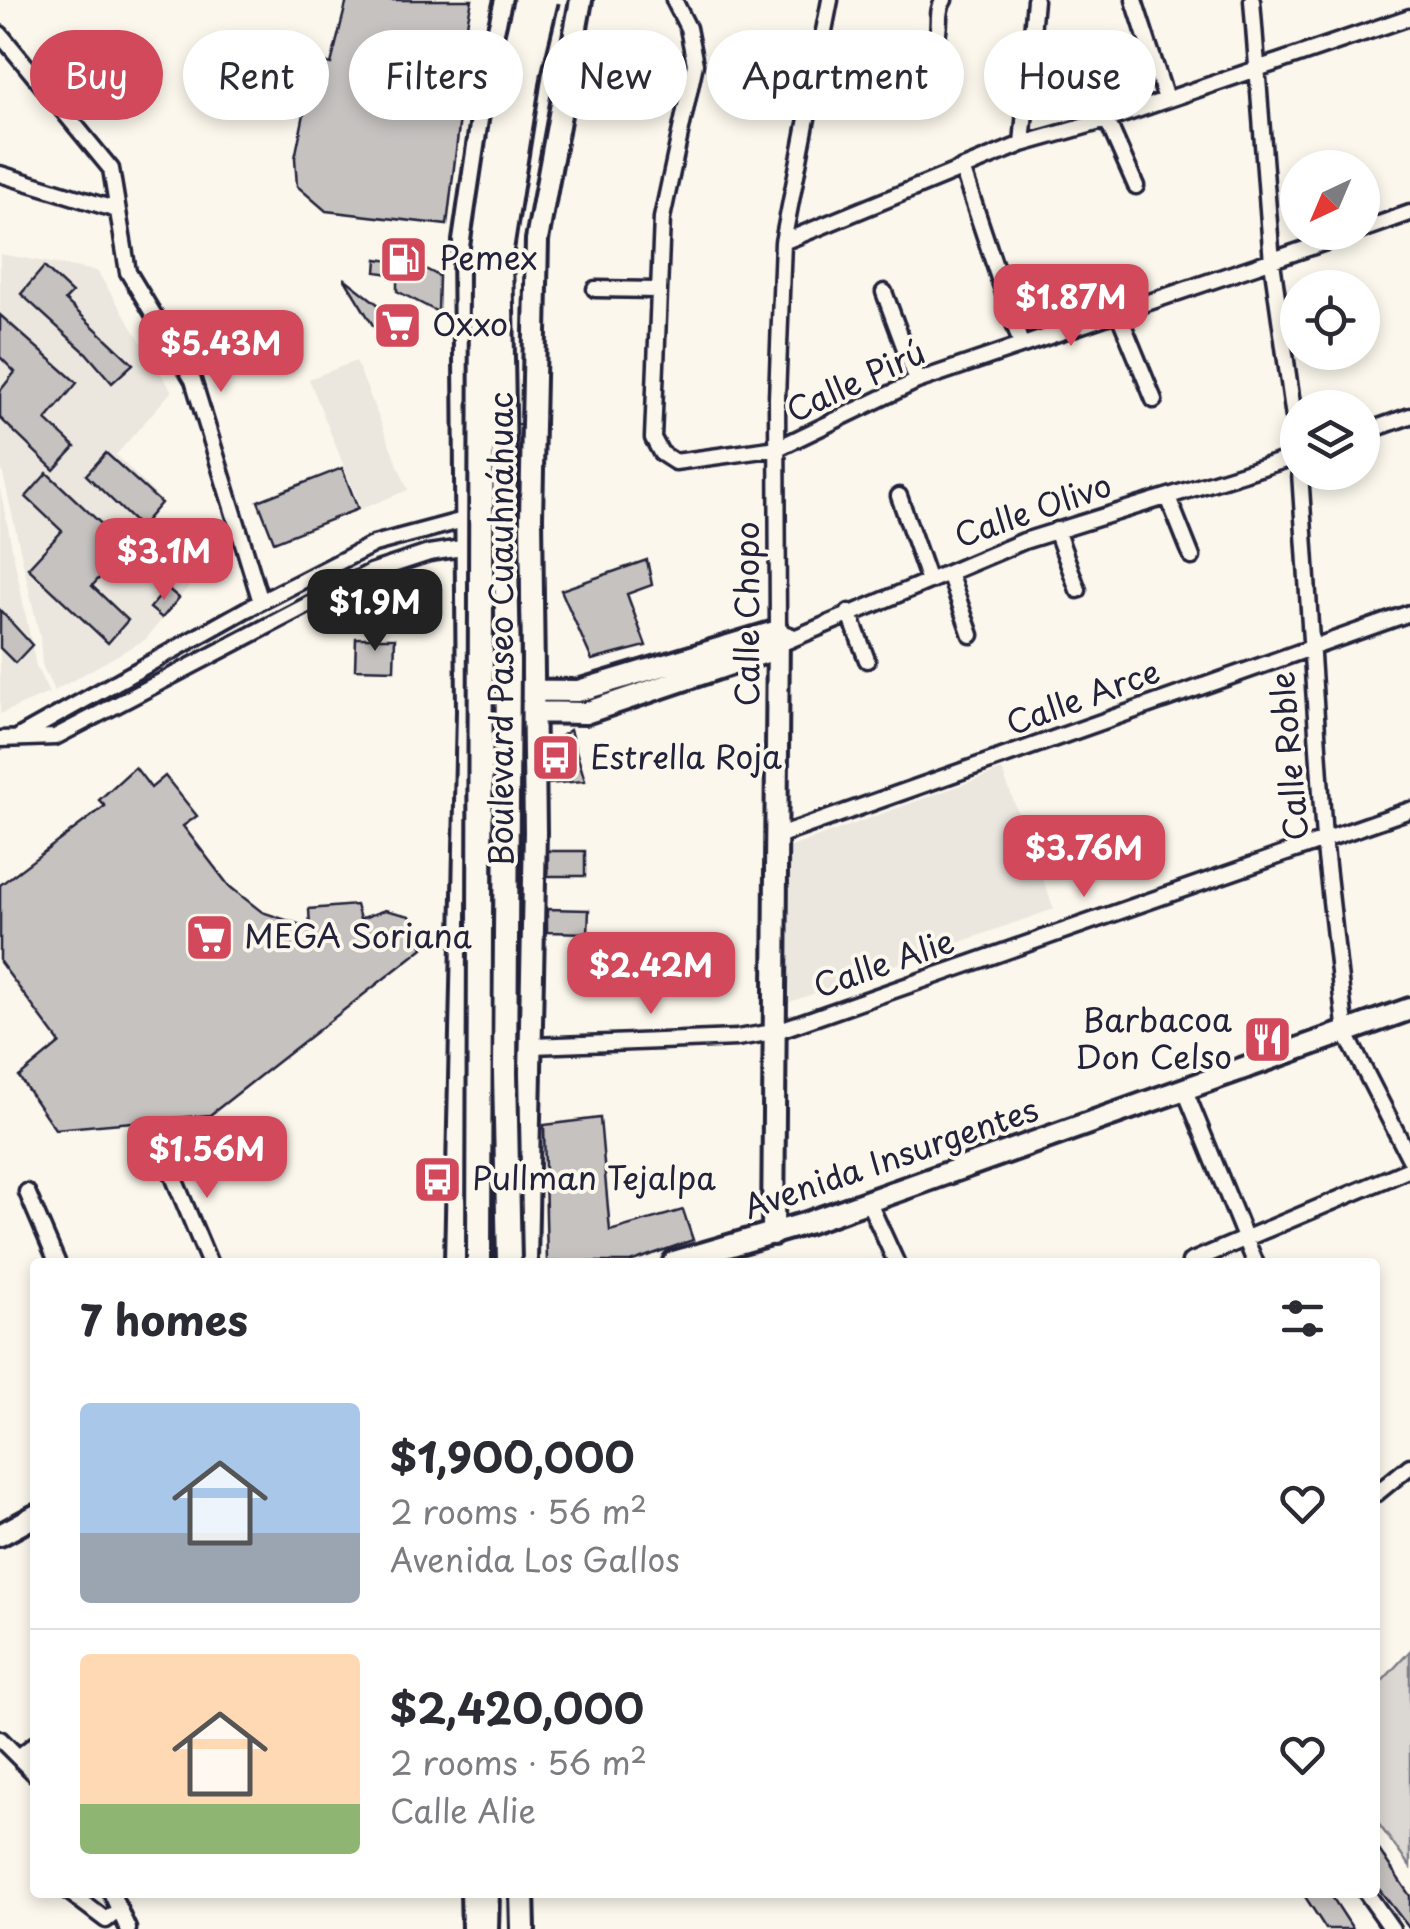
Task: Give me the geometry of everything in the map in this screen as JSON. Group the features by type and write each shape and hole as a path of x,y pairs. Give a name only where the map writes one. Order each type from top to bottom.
{"main road":[{"name":"Boulevard Paseo Cuauhnáhuac","path":"479,1258 482,255 510,68 526,0"},
{"name":"Boulevard Paseo Cuauhnáhuac","path":"509,1258 505,1074 508,662 500,256 529,71 546,0"},
{"path":"486,1898 486,1929"},
{"path":"523,1898 524,1929"}],"street":[{"name":"Boulevard Paseo Cuauhnáhuac","path":"456,1258 468,700 464,241 489,71 506,0"},
{"name":"Boulevard Paseo Cuauhnáhuac","path":"526,1258 533,1046 536,703 531,517 537,240 581,0"},
{"path":"594,289 658,290 662,218 695,64 688,28 674,0"},
{"name":"Calle Chopo","path":"823,30 830,0"},
{"path":"938,30 944,0"},
{"path":"1022,144 1035,0"},
{"path":"1134,0 1166,99"},
{"path":"1252,0 1254,71 1272,262 1290,390"},
{"path":"1156,103 1410,16"},
{"path":"0,34 111,169 128,272 193,380 265,600"},
{"name":"Calle Chopo","path":"773,1234 774,837 783,638 778,448 783,242 805,120"},
{"path":"783,242 1022,144 1107,120 1136,186"},
{"path":"962,168 1021,344"},
{"path":"0,174 117,210"},
{"path":"1380,224 1410,213"},
{"name":"Calle Pirú","path":"658,290 654,438 661,452 676,462 778,448 917,380 1305,250"},
{"path":"884,292 917,380"},
{"path":"1118,310 1154,400"},
{"path":"1380,427 1410,416"},
{"name":"Calle Olivo","path":"468,700 536,703 585,713 1056,530 1280,462"},
{"name":"Calle Roble","path":"1301,490 1308,647 1346,1034"},
{"path":"899,496 928,581"},
{"path":"1168,497 1192,557"},
{"path":"18,737 374,544 464,518 531,517"},
{"path":"1056,530 1078,590"},
{"path":"0,738 55,737 370,572 465,547 532,541"},
{"path":"948,572 971,635"},
{"path":"850,612 866,660"},
{"name":"Calle Arce","path":"774,837 1410,612"},
{"name":"Calle Alie","path":"533,1046 737,1038 774,1032 1410,810"},
{"name":"Avenida Insurgentes","path":"688,1258 773,1234 1410,1010"},
{"path":"1346,1034 1410,1159"},
{"path":"1184,1088 1253,1258"},
{"path":"165,1157 207,1258"},
{"path":"1199,1258 1410,1169"},
{"path":"458,1190 526,1191"},
{"path":"27,1192 55,1258"},
{"path":"868,1200 894,1258"},
{"path":"1380,1488 1410,1466"},
{"path":"0,1535 30,1519"},
{"path":"0,1739 30,1767"},
{"path":"21,1755 30,1748"},
{"path":"76,1898 106,1920 120,1909"},
{"path":"114,1898 128,1929"},
{"path":"472,1898 473,1929"},
{"path":"1370,1898 1392,1929"}],"shaded area":[{"path":"0,254 97,271 172,391 116,455 163,502 148,522 202,570 146,639 54,691 42,665 40,638 0,461"},
{"path":"356,361 408,490 361,509 309,379"},
{"path":"0,488 36,666 49,693 0,714"},
{"path":"1002,770 1054,909 784,1004 788,848"},
{"path":"1410,1651 1410,1867 1380,1826 1380,1684"}],"building":[{"path":"347,0 472,0 466,30 349,30 349,120 460,120 447,225 326,211 297,186 295,158 303,120 329,120 331,64"},
{"path":"398,255 439,276 438,312 397,291 397,275 376,272 377,259 398,262"},
{"path":"44,267 72,293 65,300 133,364 112,383 86,353 21,294"},
{"path":"344,278 411,330 412,341 382,340"},
{"path":"0,315 77,383 46,420 75,447 54,470 0,418 0,391 15,372 0,357"},
{"path":"106,453 161,503 140,527 86,475"},
{"path":"342,468 358,509 274,542 258,501"},
{"path":"47,473 127,548 92,586 128,620 108,643 28,568 62,531 26,497"},
{"path":"647,560 652,585 627,594 646,646 592,660 561,590"},
{"path":"167,588 179,598 162,618 150,608"},
{"path":"0,610 32,645 15,663 0,648"},
{"path":"356,638 395,638 394,670 355,669"},
{"path":"570,730 585,781 548,784 548,745"},
{"name":"MEGA Soriana","path":"135,767 151,788 165,776 197,816 183,826 229,886 262,912 310,928 309,909 356,905 360,919 385,910 410,916 423,948 210,1115 55,1129 19,1077 60,1043 0,962 0,885 105,806 99,800"},
{"path":"548,851 585,851 585,876 548,876"},
{"path":"547,909 589,910 588,933 547,932"},
{"path":"600,1118 610,1231 683,1210 693,1240 641,1258 547,1258 544,1125"},
{"path":"1380,1851 1410,1896 1410,1929 1380,1890"},
{"path":"1306,1898 1333,1898 1353,1929 1326,1929"}],"place":[{"name":"Pemex","path":"404,259"},
{"name":"Oxxo","path":"397,325"},
{"name":"Estrella Roja","path":"555,758"},
{"name":"MEGA Soriana","path":"209,937"},
{"name":"Barbacoa Don Celso","path":"1267,1039"},
{"name":"Pullman Tejalpa","path":"437,1179"}]}
